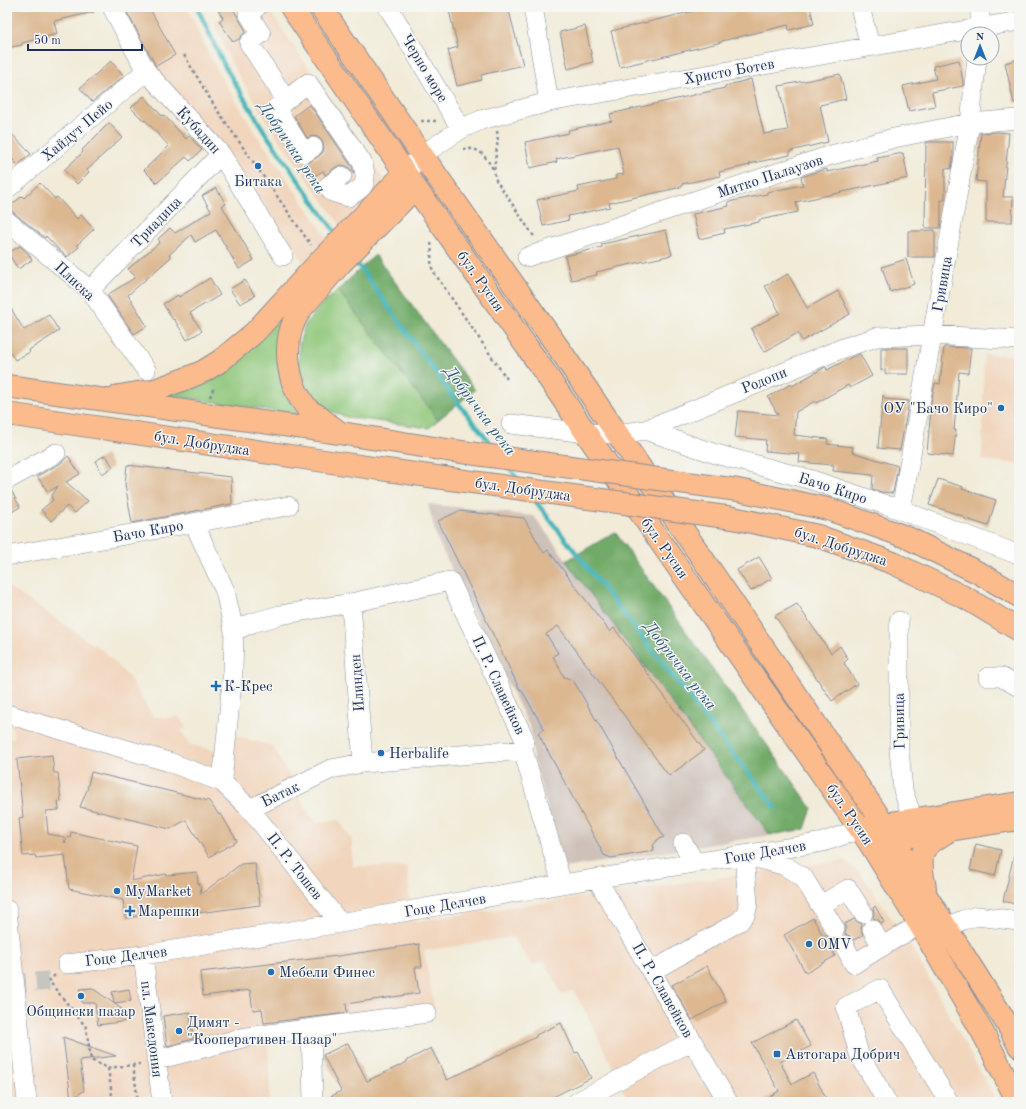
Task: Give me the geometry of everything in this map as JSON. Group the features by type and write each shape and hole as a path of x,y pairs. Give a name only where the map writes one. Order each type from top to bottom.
{"main road":[{"name":"бул. Русия","path":"291,7 410,181 865,836 920,925 983,1033 1018,1102"},
{"name":"бул. Русия","path":"321,7 427,162 618,434 888,832 1009,1027 1019,1046"},
{"path":"381,222 410,181"},
{"path":"94,399 155,390 190,377 220,361 254,333 335,258 410,181"},
{"path":"355,237 396,213 410,208 423,209 433,214"},
{"path":"335,258 295,317 290,330 287,346 292,379 298,394 307,408 340,433"},
{"name":"бул. Добруджа","path":"7,386 340,433 447,450 738,490 828,509 906,537 981,574 1019,596"},
{"name":"бул. Добруджа","path":"7,414 317,460 733,518 818,536 893,563 966,598 1019,630"},
{"path":"888,832 913,820 1019,803"},
{"path":"865,836 888,832 950,830 1019,819"},
{"path":"927,896 922,871 924,850 934,840 950,830"}],"street":[{"name":"Кубадин","path":"112,7 146,71 221,154 283,256"},
{"path":"257,7 248,13 261,34 249,43 286,100"},
{"name":"Черно море","path":"388,7 461,129"},
{"path":"533,7 549,102"},
{"path":"860,7 870,46"},
{"path":"980,7 980,26"},
{"name":"Христо Ботев","path":"1000,26 1019,21"},
{"name":"Христо Ботев","path":"410,181 427,162 452,145 461,129 482,120 549,102 870,46 960,34"},
{"name":"Гривица","path":"902,510 934,335 970,123 976,66"},
{"name":"Хайдут Пейо","path":"7,189 146,71"},
{"path":"312,147 304,153 276,108 308,83 335,130 362,162 365,173 363,187 348,197 332,192 328,186 342,176"},
{"name":"Митко Палаузов","path":"535,254 828,156 894,138 970,123 1019,119"},
{"name":"Триадица","path":"90,290 221,154"},
{"name":"Плиска","path":"7,221 90,290 146,370"},
{"name":"Родопи","path":"510,424 586,433 618,434 645,430 843,348 877,337 934,335 1019,340"},
{"name":"Бачо Киро","path":"645,430 716,454 812,480 902,510 1019,555"},
{"path":"7,480 56,453"},
{"name":"Бачо Киро","path":"7,556 288,506"},
{"path":"194,523 225,591 234,630 233,671 222,782"},
{"name":"П. Р. Славейков","path":"351,603 450,581 524,738 523,750 562,884"},
{"path":"234,630 280,615 351,603"},
{"name":"Илинден","path":"351,603 363,763"},
{"name":"Гривица","path":"899,621 898,750 903,790 913,820"},
{"path":"988,677 1001,677 1019,687"},
{"name":"Батак","path":"7,714 169,762 222,782 250,809 331,769 363,763 523,750"},
{"name":"П. Р. Тошев","path":"250,809 340,923"},
{"name":"Гоце Делчев","path":"67,964 143,955 340,923 562,884 865,836"},
{"path":"683,843 695,863"},
{"path":"652,972 740,921 746,913 748,904 744,855 783,865 803,877 840,937 854,964 920,925"},
{"name":"П. Р. Славейков","path":"597,879 728,1102"},
{"path":"821,905 848,890 882,947"},
{"path":"7,910 13,1036 27,1102"},
{"path":"947,927 963,920 978,916 1019,921"},
{"name":"пл. Македония","path":"143,955 162,1102"},
{"path":"887,1102 859,1054 846,1007 880,989 949,1102"},
{"path":"156,1060 246,1037 427,1014"},
{"path":"311,1029 313,1102"},
{"path":"577,1102 692,1041"}],"path":[{"path":"184,55 215,107 307,239"},
{"path":"482,120 491,121 496,126 498,135 494,171 496,180 535,254"},
{"path":"421,121 436,121"},
{"path":"452,145 478,150 483,154 494,171"},
{"path":"430,240 433,271 507,379"},
{"path":"49,981 86,1027 91,1060 108,1068 156,1060"},
{"path":"132,1065 138,1102"},
{"path":"108,1068 113,1102"}],"shaded area":[{"name":"Битака","path":"119,7 187,7 218,72 259,138 328,239 303,262 248,181 151,69"},
{"path":"238,7 267,7 385,182 341,226 273,131 232,64 214,22"},
{"name":"ОУ \"Бачо Киро\"","path":"984,354 1019,356 1019,464 982,460"},
{"path":"428,504 534,516 770,835 564,868 533,757 531,730 437,539"},
{"path":"7,586 105,652 130,679 153,717 169,718 179,716 186,728 181,730 190,745 232,754 236,736 273,746 311,817 317,823 339,820 352,840 352,866 407,867 410,901 415,921 844,860 860,873 914,951 997,1102 629,1102 587,1014 573,990 562,995 544,961 532,966 513,937 424,951 434,1007 268,1030 270,1102 7,1102 7,739 14,738 7,712"}],"green space":[{"path":"375,255 475,390 438,420 338,290"},
{"path":"338,290 438,420 429,428 346,417 326,409 312,396 303,381 299,367 299,345 305,325 320,306"},
{"path":"283,318 277,344 279,370 282,385 290,401 300,415 167,395"},
{"path":"615,532 812,808 805,829 770,835 566,561"}],"building":[{"path":"18,7 94,7 94,12 54,21 57,34 7,48 7,10"},
{"path":"124,7 149,7 175,55 156,66"},
{"path":"216,7 232,7 246,31 239,39 233,42 219,21 223,18"},
{"path":"448,7 508,7 523,65 481,75 482,80 457,86 448,50 458,47"},
{"path":"710,7 810,7 814,24 789,30 788,25 620,67 611,31"},
{"path":"585,26 593,62 568,69 560,32"},
{"path":"1019,59 1019,102 1014,103 1005,63"},
{"path":"959,60 963,86 932,92 935,106 909,111 903,86 936,79 933,66"},
{"path":"111,61 124,76 92,102 80,88"},
{"path":"840,74 846,99 820,105 828,142 790,151 790,155 719,172 720,176 682,184 682,187 609,203 610,207 568,216 569,220 543,226 537,200 579,191 578,187 616,179 616,175 624,174 618,146 556,159 557,162 530,168 525,142 569,133 568,130 612,121 610,114 725,88 725,86 751,79 764,134 788,130 779,86"},
{"path":"144,96 186,139 189,136 202,150 190,161 186,157 157,183 144,170 169,146 145,120 144,121 131,108"},
{"path":"309,105 352,167 353,174 347,166 341,165 325,175 323,171 313,177 303,164 310,162 319,156 323,152 324,147 322,141 318,137 313,136 307,138 294,116"},
{"path":"109,123 122,137 87,170 89,172 77,184 64,170 83,152 82,150"},
{"path":"7,129 31,154 18,165 7,154"},
{"path":"981,133 1009,133 1003,197 1013,197 1012,222 986,222 986,182 976,181"},
{"path":"953,142 951,169 945,168 945,200 941,200 940,228 925,228 926,143"},
{"path":"903,153 908,178 796,202 798,212 724,229 725,233 699,239 693,214 729,206 728,202 803,185 801,177 816,172 827,169 827,172 878,161 877,158"},
{"path":"40,183 55,199 57,197 77,219 81,215 94,229 77,245 79,247 67,257 46,236 45,238 14,213 9,207 22,196 24,198"},
{"path":"216,188 226,204 222,206 254,260 239,269 216,230 195,242 191,235 169,255 171,257 128,295 147,326 134,334 107,295 136,277 128,269 160,242 158,239 170,228 175,233 211,211 202,196"},
{"path":"666,230 672,255 596,272 597,275 571,280 565,256 602,247 602,244"},
{"path":"935,230 935,257 908,257 908,231"},
{"path":"20,246 28,253 32,260 18,269 8,253"},
{"path":"906,259 914,284 890,292 882,267"},
{"path":"788,274 807,308 838,291 850,314 802,341 798,333 764,352 751,329 780,313 765,286"},
{"path":"210,278 220,295 190,313 202,331 187,340 163,304 178,295 179,297"},
{"path":"245,280 255,296 240,304 230,289"},
{"path":"7,302 24,330 49,315 59,331 29,350 30,352 15,360 7,347"},
{"path":"944,347 971,348 968,373 959,372 953,456 927,453 930,408 935,383 940,384"},
{"path":"881,348 908,348 908,374 885,374 885,369 881,371"},
{"path":"860,354 872,376 850,388 848,385 816,403 815,401 796,412 794,435 828,439 827,444 853,447 852,452 898,466 893,493 881,492 872,489 873,475 833,471 834,465 799,462 800,454 765,451 766,440 735,437 738,411 778,415 768,397 791,384 792,386 825,367 827,370"},
{"path":"883,395 885,399 909,401 900,450 878,448"},
{"path":"106,455 113,467 102,474 95,461"},
{"path":"68,456 80,474 66,482 88,501 75,513 67,506 51,521 41,510 53,500 51,497 58,486 48,492 37,476 61,463"},
{"path":"127,465 231,477 232,504 132,523 125,484"},
{"path":"938,479 963,487 962,489 996,500 988,526 929,505"},
{"path":"11,490 20,507 7,515 7,491"},
{"path":"459,511 524,518 544,553 548,550 610,632 614,628 704,750 669,776 558,626 546,634 558,653 553,656 564,677 573,680 664,837 657,840 653,846 654,851 611,858 604,855 538,733 544,729 521,689 520,690 438,521"},
{"path":"759,557 772,578 751,591 737,570"},
{"path":"797,604 831,653 840,646 848,659 844,663 857,684 832,701 775,616"},
{"path":"52,755 54,773 58,773 61,802 58,801 59,810 46,811 48,834 64,837 65,843 67,837 70,838 71,832 137,846 131,881 166,874 197,872 201,894 241,864 255,863 260,905 190,914 189,906 126,918 123,900 69,889 65,855 36,858 35,855 23,856 19,818 23,817 17,759"},
{"path":"91,772 209,801 219,815 221,814 237,841 209,857 186,820 170,829 80,807 87,790"},
{"path":"976,844 1001,850 995,876 970,870"},
{"path":"1014,855 1019,855 1019,905 1003,901"},
{"path":"875,906 884,922 882,924 873,918 873,908"},
{"name":"OMV","path":"813,918 823,936 826,935 834,940 833,945 835,951 833,952 835,956 806,973 784,935"},
{"path":"854,919 862,924 861,929 863,935 854,940 845,934 845,924"},
{"path":"419,944 422,967 415,967 419,993 346,1004 347,1013 264,1023 262,1009 253,1010 250,990 203,996 200,972 338,956"},
{"path":"707,966 726,1001 692,1020 672,985"},
{"path":"92,988 126,1012 128,1021 98,1025 95,1003 82,1003 80,989"},
{"path":"129,989 131,1001 114,1003 112,992"},
{"name":"Димят - \"Кооперативен Пазар\"","path":"190,1012 193,1039 167,1046 163,1016"},
{"name":"Автогара Добрич","path":"796,1020 811,1046 780,1062 792,1084 813,1073 828,1102 761,1102 779,1091 752,1043"},
{"path":"561,1023 575,1053 578,1052 591,1078 543,1102 324,1102 324,1100 341,1091 323,1055 348,1043 367,1081 407,1062 406,1061 431,1048 447,1080 536,1037 536,1035"},
{"path":"63,1037 116,1056 80,1060 84,1091 71,1099"}],"waterway":[{"name":"Добричка река","path":"197,7 225,67 266,134 337,235"},
{"name":"Добричка река","path":"354,259 451,394 495,449"},
{"name":"Добричка река","path":"508,466 519,481"},
{"name":"Добричка река","path":"533,498 776,808"}],"tunnel":[{"path":"7,984 49,981"}],"place":[{"name":"Битака","path":"258,166"},
{"name":"ОУ \"Бачо Киро\"","path":"1001,408"},
{"name":"К-Крес","path":"216,686"},
{"name":"Herbalife","path":"381,753"},
{"name":"MyMarket","path":"117,891"},
{"name":"Марешки","path":"130,911"},
{"name":"OMV","path":"809,944"},
{"name":"Мебели Финес","path":"271,972"},
{"name":"Общински пазар","path":"81,996"},
{"name":"Димят - \"Кооперативен Пазар\"","path":"179,1031"},
{"name":"Автогара Добрич","path":"777,1054"}]}
